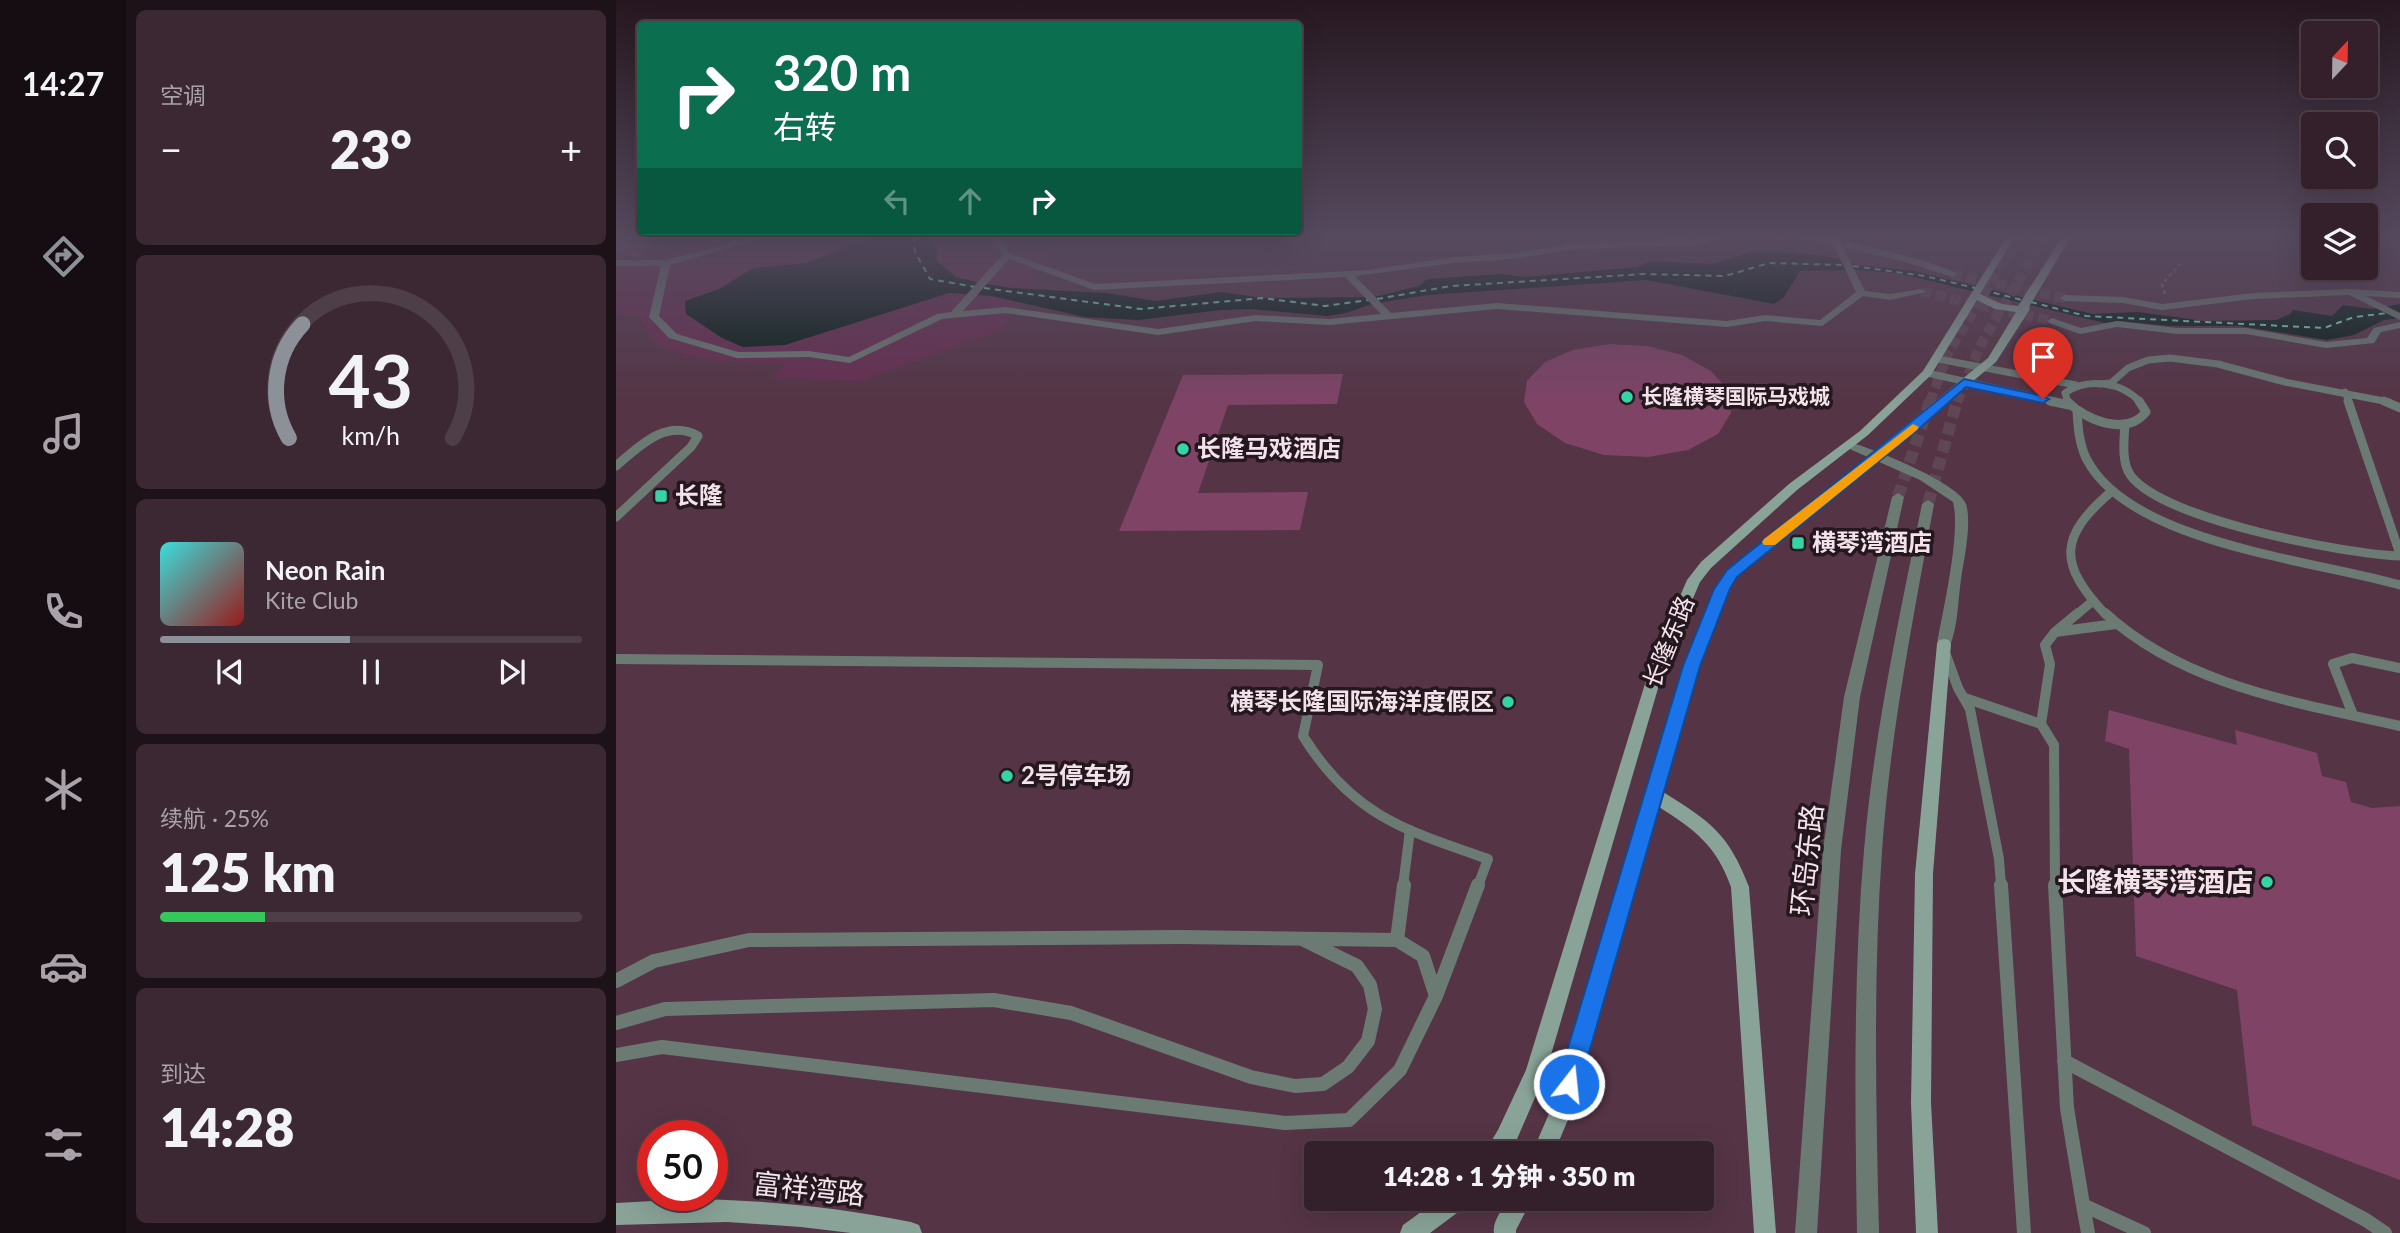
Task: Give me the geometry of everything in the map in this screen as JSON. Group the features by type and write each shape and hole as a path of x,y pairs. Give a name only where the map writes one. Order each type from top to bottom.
{"main road":[{"name":"长隆东路","path":"1548,1141 1561,1110 1692,666 1722,589 1732,573 1984,368 1992,360 2034,294"},
{"path":"1975,295 1989,304 2008,310 2025,309"},
{"name":"长隆东路","path":"1504,1141 1536,1072 1659,661 1694,580 1706,565 1793,487 1849,445 1927,373 1975,295"},
{"path":"1927,1233 1922,1103 1924,874 1944,644"},
{"path":"1653,795 1700,825 1717,840 1731,860 1740,887 1765,1233"},
{"name":"富祥湾路","path":"616,1214 659,1210 785,1213 911,1233"},
{"path":"1411,1233 1441,1211"},
{"path":"1502,1231 1514,1211"}],"street":[{"path":"659,294 654,317 673,336 737,355 809,354 850,360 940,316 1005,310 1158,332 1256,318 1329,321 1497,306 1727,324 1765,318 1822,323 1860,294"},
{"path":"954,315 973,294"},
{"path":"1366,294 1388,316"},
{"path":"1865,294 1890,297 1911,294"},
{"path":"2065,298 2123,300 2162,307 2253,296 2312,294"},
{"path":"2352,294 2400,317"},
{"path":"2375,294 2400,295"},
{"path":"2052,321 2080,331 2117,324 2177,331 2246,331 2326,345 2370,341 2377,330 2400,325"},
{"path":"1849,445 1951,493 1963,508 1944,644"},
{"name":"环岛东路","path":"1806,1233 1832,850 1852,697 1898,497"},
{"path":"1868,1233 1867,1060 1873,851 1888,720 1928,504"}],"lane":[{"path":"1938,359 2076,385 2111,383 2123,368 2152,359 2188,358 2232,366 2286,382 2386,401 2400,408"},
{"path":"1927,373 2073,408 2100,421 2125,424 2143,418 2146,412 2144,405 2126,392 2099,384"},
{"path":"2076,385 2065,393 2073,408 2079,438 2088,462 2112,491 2159,520 2239,548 2399,584"},
{"path":"2125,424 2124,454 2131,476 2161,499 2208,520 2370,555 2400,555 2345,392"},
{"path":"616,466 654,436 673,429 691,430 698,436 691,447 616,517"},
{"path":"2112,491 2090,510 2073,535 2070,561 2084,592 2116,624 2183,665 2270,697 2400,726"},
{"path":"2041,724 2050,664 2045,645 2055,632 2093,601"},
{"path":"2055,632 2116,624"},
{"path":"1944,644 1949,669 1970,709 1999,859 2024,1233"},
{"path":"2353,715 2333,664 2352,658 2400,668"},
{"path":"616,659 1318,665 1303,736 1324,770 1356,799 1410,830 1488,859 1436,996 1400,1070 1349,1120 1285,1123 662,1047 616,1055"},
{"path":"1965,698 2041,724 2054,745 2053,853 2067,1108 2088,1233"},
{"path":"1397,940 1410,830"},
{"path":"616,1023 665,1009 994,1000 1071,1013 1251,1077 1295,1086 1323,1084 1348,1067 1368,1041 1376,1009 1370,985 1357,966 1301,939"},
{"path":"616,981 654,961 749,940 1397,940 1423,956 1436,996"},
{"path":"2064,1061 2366,1220 2385,1233"},
{"path":"2083,1205 2144,1233"}],"path":[{"path":"2166,294 2168,299 2178,305"}],"shaded area":[{"name":"横琴长隆国际海洋度假区","path":"616,294 2400,294 2400,1233 616,1233"},
{"path":"616,294 1025,294 1002,330 861,381 773,377 786,364 716,360 679,353 653,340 639,316 616,314"},
{"path":"706,294 947,294 785,345 743,347 722,338 686,314 685,301"},
{"path":"957,294 1109,294 1156,301 1210,294 1262,298 1449,294 1372,304 1327,316 1251,309 1138,320 1085,317 991,296"},
{"path":"1718,294 1786,294 1774,304"},
{"path":"1982,294 2007,294 2093,314 2138,312 2204,321 2276,320 2293,310 2332,316 2343,305 2372,309 2400,304 2400,318 2384,320 2354,335 2327,340 2240,326 2170,326 2120,321 2105,323"}],"building":[{"name":"长隆横琴国际马戏城","path":"1609,344 1647,346 1682,355 1711,371 1729,391 1731,413 1718,434 1688,450 1648,457 1604,455 1565,443 1537,424 1524,402 1527,381 1545,362 1573,350"},
{"name":"长隆马戏酒店","path":"1343,374 1337,404 1228,405 1198,493 1308,492 1300,530 1119,531 1183,375"},
{"name":"长隆横琴湾酒店","path":"2109,710 2237,745 2235,730 2317,753 2322,776 2346,782 2351,802 2372,808 2400,806 2400,1180 2252,1125 2237,990 2136,956 2129,749 2105,741"}],"ferry route":[{"path":"1025,294 1141,309 1262,298 1325,306 1368,300"},
{"path":"1377,299 1408,294"},
{"path":"1997,294 2022,300"},
{"path":"2031,302 2086,316 2324,328 2354,317 2388,313"}],"tunnel":[{"path":"1928,294 1977,304"},
{"path":"1977,304 1984,294"},
{"path":"2001,310 2011,294"},
{"path":"2044,294 2065,298"},
{"path":"1930,402 1948,353 1977,304"},
{"path":"1977,304 2001,310"},
{"path":"1957,402 1982,342 2001,310"},
{"path":"2001,310 2052,321"},
{"path":"1898,497 1930,401"},
{"path":"1928,504 1957,401"}],"slow traffic":[{"path":"1769,542 1913,427"}],"place":[{"name":"长隆横琴国际马戏城","path":"1627,397"},
{"name":"长隆马戏酒店","path":"1183,449"},
{"name":"长隆","path":"661,496"},
{"name":"横琴湾酒店","path":"1798,543"},
{"name":"横琴长隆国际海洋度假区","path":"1508,702"},
{"name":"2号停车场","path":"1007,776"},
{"name":"长隆横琴湾酒店","path":"2267,882"}],"route":[{"path":"1569,1084 1692,666 1722,589 1732,573 1964,383 2043,399"}]}
